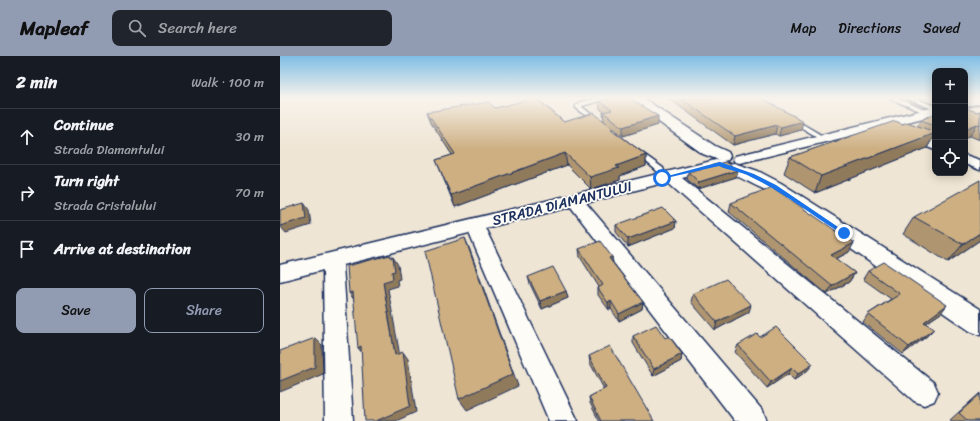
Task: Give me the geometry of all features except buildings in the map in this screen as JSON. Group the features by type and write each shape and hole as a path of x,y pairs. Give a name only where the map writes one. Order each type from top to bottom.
{"street":[{"path":"660,115 709,150 774,187 973,314"},
{"name":"STRADA DIAMANTULUI","path":"280,273 917,115"},
{"path":"883,124 932,145"},
{"path":"968,160 980,165"},
{"path":"665,177 924,392"},
{"path":"575,200 754,421"},
{"name":"STRADA DIAMANTULUI","path":"474,224 564,421"},
{"path":"333,259 339,421"}],"lane":[{"path":"589,115 603,126"},
{"path":"789,118 823,138"},
{"path":"633,148 657,167 665,177"}],"route":[{"path":"662,178 720,164 726,167 734,168 747,172 774,187 844,233"}]}
